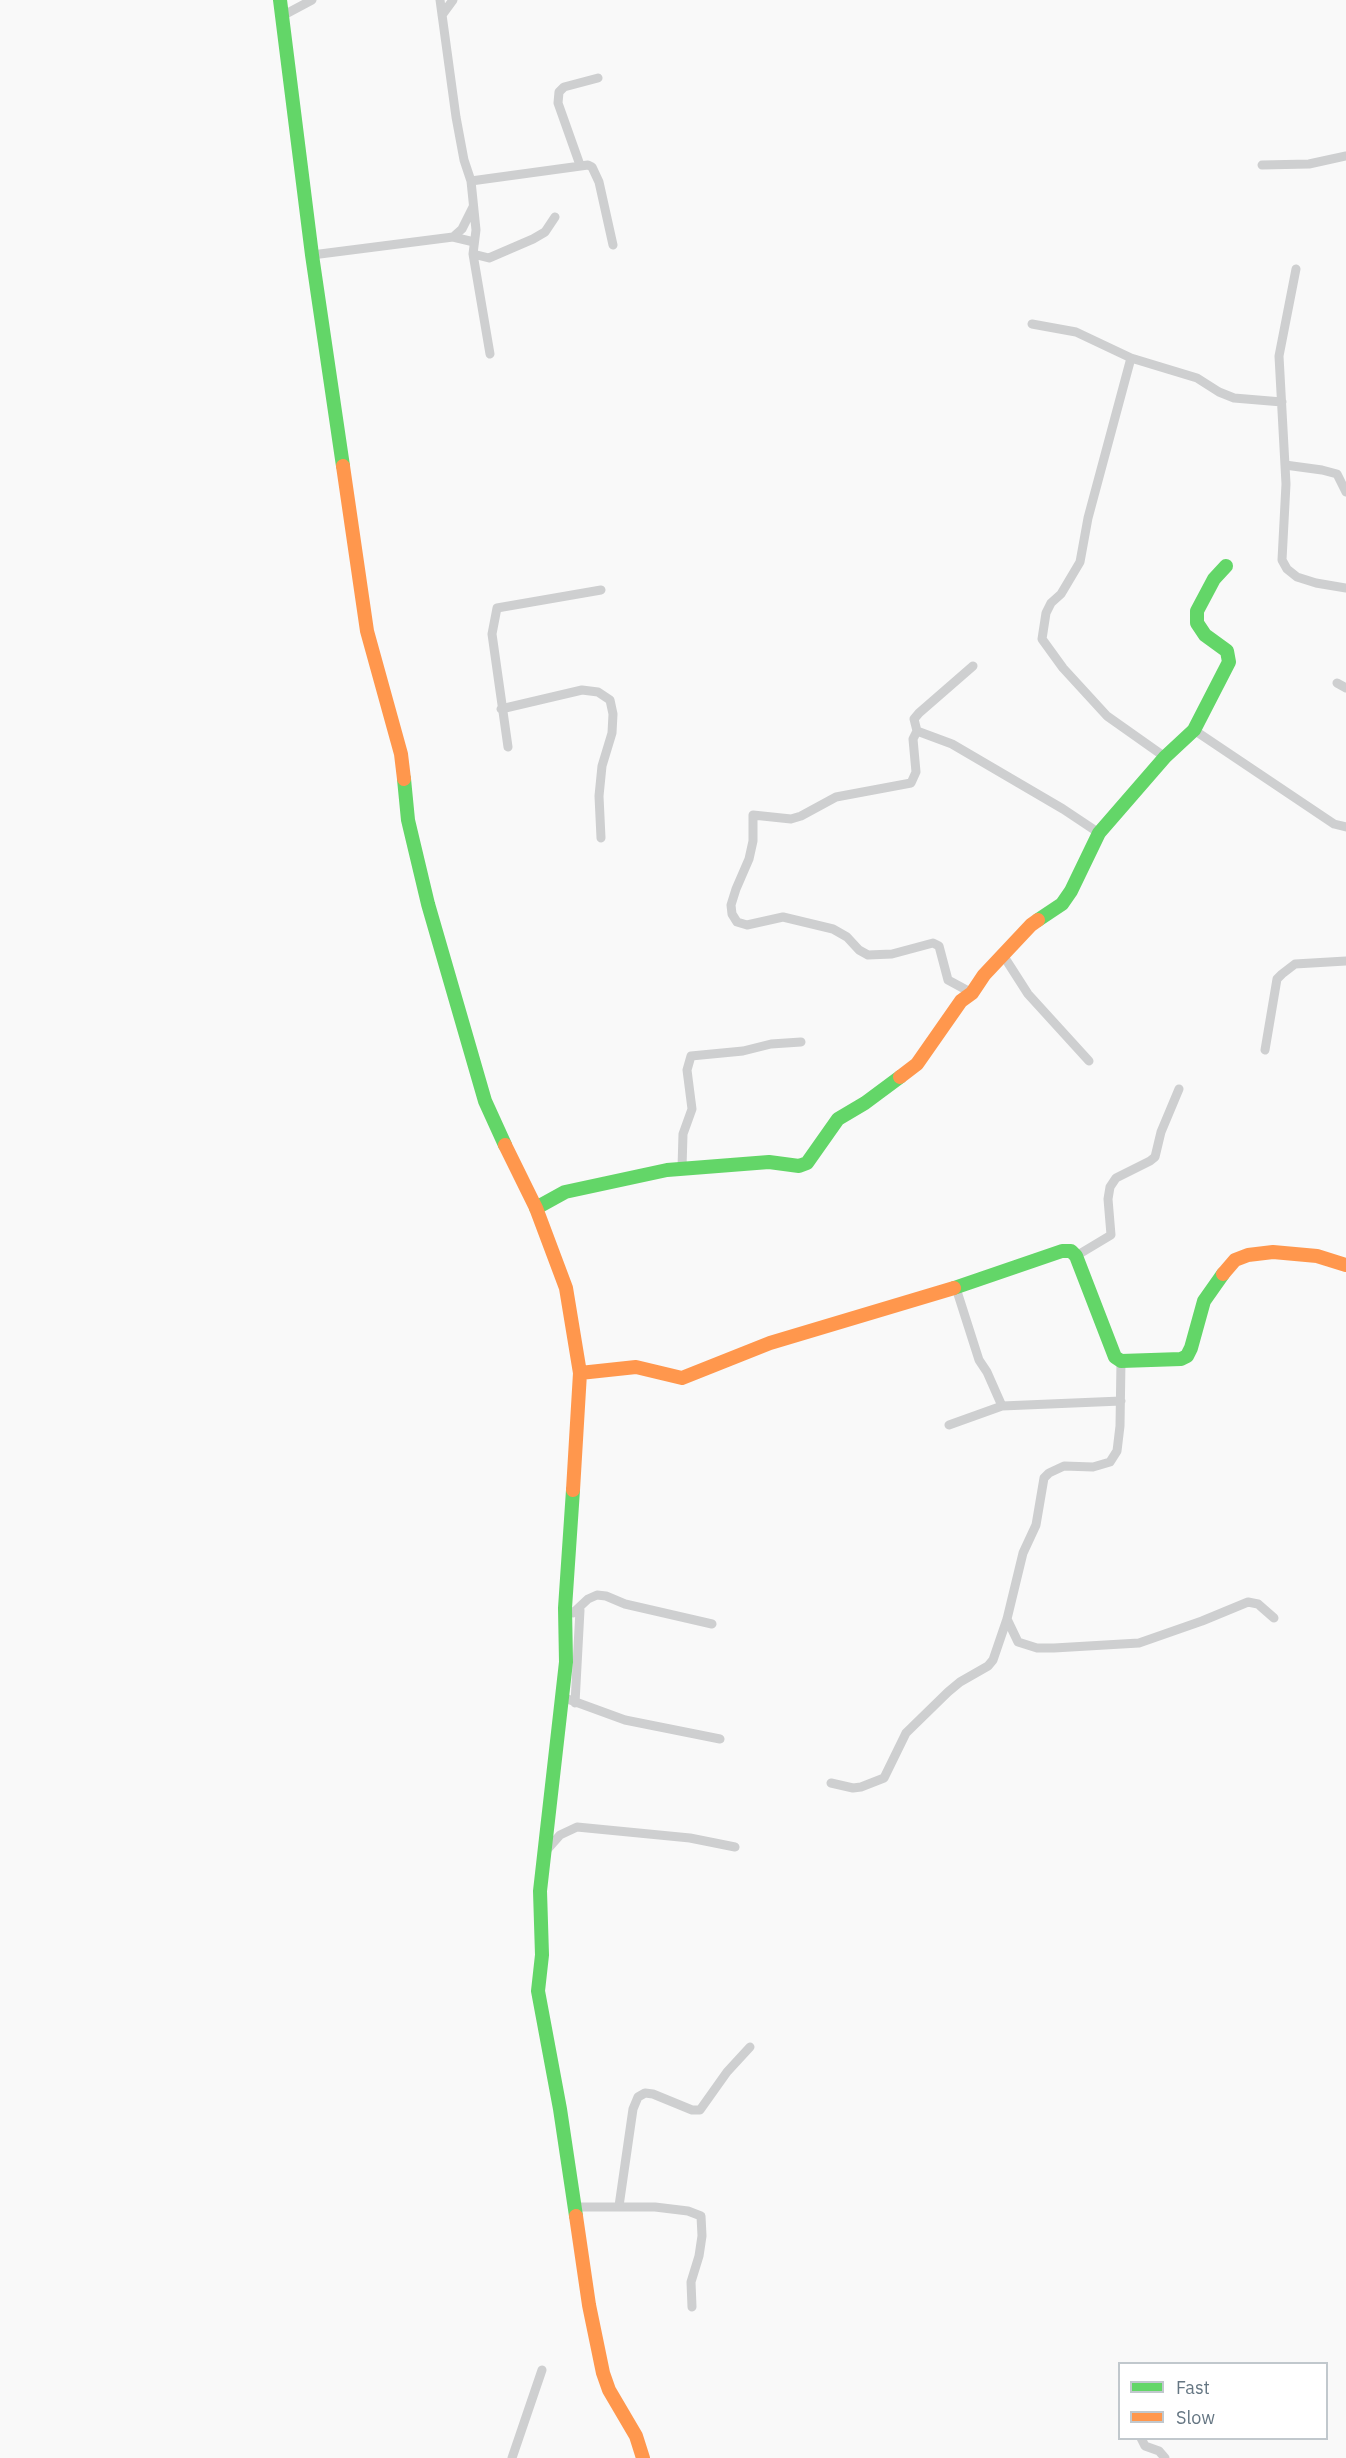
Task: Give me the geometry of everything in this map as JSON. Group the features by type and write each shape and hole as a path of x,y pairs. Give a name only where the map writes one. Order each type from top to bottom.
{"street":[{"path":"280,0 312,255 367,631 400,748 410,832 428,904 485,1101 509,1156 536,1208 566,1288 580,1373 565,1608 568,1700"},
{"path":"282,16 312,0"},
{"path":"440,0 456,117 464,160 471,181 476,230 473,254 490,354"},
{"path":"442,15 453,0"},
{"path":"580,165 558,104 559,92 564,87 598,78"},
{"path":"1262,165 1309,164 1346,156"},
{"path":"471,181 580,165 592,167 599,182 613,245"},
{"path":"453,237 462,229 473,207"},
{"path":"473,254 489,258 497,255 545,232 555,217"},
{"path":"312,255 453,237 474,242"},
{"path":"1296,269 1279,356 1287,484 1282,560 1287,569 1297,577 1346,588"},
{"path":"1032,324 1076,332 1131,358 1197,378 1219,392 1234,398 1282,402"},
{"path":"1131,358 1088,518 1080,561 1061,594 1051,603 1046,613 1042,639 1063,668 1107,716 1165,757"},
{"path":"1285,465 1337,474 1346,492"},
{"path":"536,1208 565,1192 681,1168 769,1162 799,1166 807,1163 838,1119 865,1103 917,1064 961,1001 972,993 984,975 1031,925 1062,904 1071,891 1099,833 1165,757 1194,730 1229,662 1227,651 1205,635 1197,623 1197,611 1214,579 1226,566"},
{"path":"507,747 492,634 497,608 601,590"},
{"path":"972,993 948,980 939,946 933,943 892,954 868,955 859,950 847,937 833,929 783,917 747,925 737,922 732,914 731,905 753,841 753,815 791,819 836,797 911,783 916,772 913,739 917,731 914,719 973,666"},
{"path":"1337,683 1346,688"},
{"path":"501,710 582,690 598,692 610,700 613,714 612,733 602,766 599,796 602,838"},
{"path":"1194,730 1334,824 1346,827"},
{"path":"917,731 961,750 1099,833"},
{"path":"1003,955 1028,994 1089,1061"},
{"path":"1265,1050 1281,974 1295,964 1346,961"},
{"path":"681,1168 683,1134 692,1109 687,1070 691,1056 743,1051 771,1044 801,1042"},
{"path":"1076,1256 1111,1235 1108,1198 1110,1187 1116,1178 1155,1157 1161,1132 1179,1089"},
{"path":"580,1373 636,1367 682,1378 770,1343 956,1288 1062,1251 1071,1251 1076,1256 1111,1351 1120,1361 1121,1401 1117,1451 1110,1462 1094,1467 1064,1466 1044,1478 1036,1525 1023,1552 1007,1619 993,1660 988,1666 960,1682 906,1732 884,1778 853,1788 831,1783"},
{"path":"1120,1361 1156,1361 1181,1359 1187,1356 1197,1331 1204,1301 1235,1260 1248,1255 1273,1252 1317,1256 1346,1265"},
{"path":"956,1288 979,1360 1002,1406"},
{"path":"949,1425 1002,1406 1121,1401"},
{"path":"643,2458 636,2436 609,2390 603,2373 589,2305 576,2207 538,1991 542,1956 540,1892 580,1610 588,1599 606,1596 625,1604 712,1624"},
{"path":"1007,1619 1018,1642 1036,1648 1054,1648 1139,1642 1202,1622 1248,1602 1258,1604 1274,1618"},
{"path":"565,1608 573,1613 580,1610"},
{"path":"568,1700 634,1722 720,1739"},
{"path":"544,1854 560,1835 577,1827 690,1838 735,1847"},
{"path":"619,2206 633,2109 638,2097 645,2092 692,2110 700,2110 727,2072 750,2048"},
{"path":"576,2207 619,2206 688,2211 701,2216 702,2236 699,2256 691,2282 692,2307"},
{"path":"512,2458 542,2370"},
{"path":"1142,2440 1145,2446 1159,2451 1165,2458"}],"traffic: fast":[{"path":"280,0 312,255 343,466"},
{"path":"1038,920 1062,904 1071,891 1099,833 1165,757 1194,730 1229,662 1227,651 1205,635 1197,623 1197,611 1214,579 1226,566"},
{"path":"404,779 408,820 428,904 485,1101 505,1145"},
{"path":"536,1208 565,1192 667,1170 769,1162 799,1166 807,1163 838,1119 865,1103 900,1077"},
{"path":"954,1288 1062,1251 1071,1251 1076,1256 1115,1357 1121,1361 1181,1359 1187,1356 1191,1348 1204,1301 1223,1274"},
{"path":"573,1490 565,1608 566,1662 540,1891 542,1955 538,1991 560,2109 576,2216"}],"traffic: slow":[{"path":"343,466 367,631 401,754 404,779"},
{"path":"900,1077 917,1064 961,1001 972,993 984,975 1038,920"},
{"path":"505,1145 536,1208 566,1288 580,1373 573,1490"},
{"path":"1223,1274 1235,1260 1248,1255 1273,1252 1317,1256 1346,1265"},
{"path":"580,1373 636,1367 682,1378 770,1343 954,1288"},
{"path":"576,2216 589,2305 603,2373 609,2390 636,2436 643,2458"}]}
